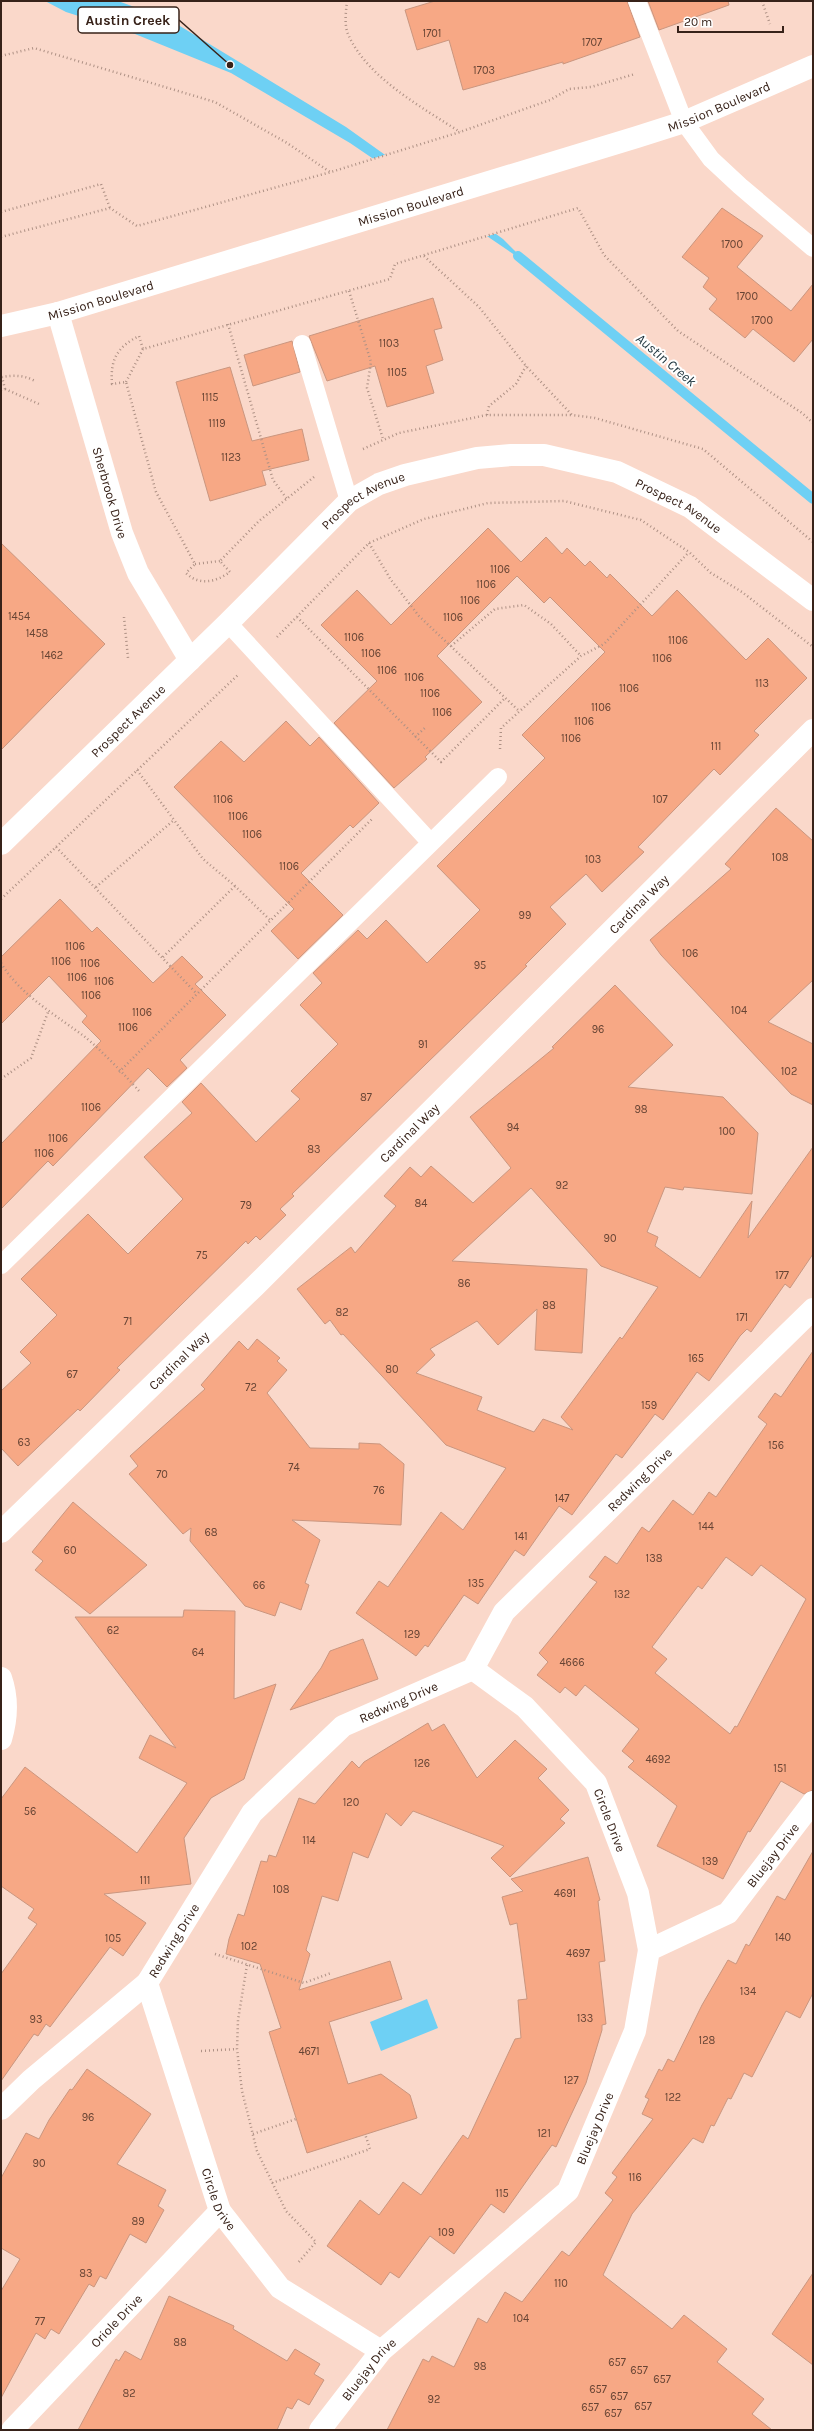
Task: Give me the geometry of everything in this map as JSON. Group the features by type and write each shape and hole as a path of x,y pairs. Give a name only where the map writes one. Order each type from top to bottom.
{"street":[{"name":"Mission Boulevard","path":"1,326 58,313 400,210 684,122 813,66"},
{"name":"Sherbrook Drive","path":"58,313 122,532 138,573 190,660"},
{"name":"Prospect Avenue","path":"1,844 228,623 349,501 379,484 405,475 476,458 511,455 544,455 617,472 690,507 813,600"},
{"name":"Cardinal Way","path":"1,1532 255,1286 813,730"},
{"name":"Redwing Drive","path":"1,2109 31,2080 147,1983 252,1813 343,1726 473,1669 504,1612 813,1308"},
{"name":"Circle Drive","path":"473,1669 525,1708 596,1783 638,1893 649,1950"},
{"path":"1,1678 6,1692 6,1725 1,1739"},
{"name":"Bluejay Drive","path":"320,2430 381,2351 568,2191 635,2031 649,1950 728,1913 813,1802"},
{"name":"Circle Drive","path":"147,1983 220,2211 280,2288 381,2351"},
{"name":"Oriole Drive","path":"12,2430 220,2211"}],"lane":[{"path":"637,1 684,122 715,162 740,186 813,248"},
{"path":"302,344 349,501"},
{"path":"228,623 431,843"},
{"path":"1,1265 498,777"}],"path":[{"path":"347,1 346,14 348,34 367,61 397,91 460,132"},
{"path":"762,1 770,24"},
{"path":"1,56 34,48 215,102 287,143 331,172"},
{"path":"1,212 101,184 110,208 137,226 331,172 460,132 550,100 569,89 591,87 626,78 661,63"},
{"path":"1,237 110,208"},
{"path":"143,349 390,279 395,264 578,208 604,255 678,331 802,413 813,423"},
{"path":"424,256 479,307 526,366 572,415"},
{"path":"349,291 371,362 367,388 382,439"},
{"path":"228,324 273,480 287,499"},
{"path":"126,382 112,384 111,372 113,359 127,342 139,336 143,349 126,382 156,492 195,564"},
{"path":"487,415 489,406 516,384 526,366"},
{"path":"5,389 2,377 16,375 28,377 35,381"},
{"path":"1,390 5,389 39,404"},
{"path":"220,561 230,572 220,579 207,582 191,579 186,573 195,564 220,561 259,521 312,478 382,439 399,433 487,415 572,415 595,418 703,449 813,542"},
{"path":"1,899 258,656 369,542 424,519 488,503 564,501 641,520 689,552 711,573 742,592 813,648"},
{"path":"369,542 391,580 419,616 519,712"},
{"path":"498,777 501,728 581,656 604,644 689,552"},
{"path":"451,646 495,609 524,604 551,624 581,656"},
{"path":"297,616 441,762 506,698"},
{"path":"124,618 128,658"},
{"path":"415,737 426,726"},
{"path":"138,770 203,859 235,886 270,921"},
{"path":"1,963 8,974 48,1012 87,1038 119,1072 391,800"},
{"path":"96,887 174,820"},
{"path":"56,846 163,956 197,994"},
{"path":"163,956 235,886"},
{"path":"1,1079 31,1058 48,1012"},
{"path":"215,1954 304,1983 331,1973"},
{"path":"247,1965 238,2020 237,2049 242,2091 257,2151 272,2183 286,2211 316,2242 292,2271"},
{"path":"198,2051 237,2049"},
{"path":"253,2134 296,2119"},
{"path":"272,2183 370,2149 365,2134"}],"water":[{"path":"45,1 118,1 170,20 346,127 503,239 528,264 350,143 231,73 135,34 66,12"},
{"path":"427,1999 438,2028 381,2051 370,2022"}],"pier":[{"path":"388,154 498,233 485,237 371,159"}],"building":[{"path":"435,1 627,1 640,37 563,64 563,62 463,90 449,40 417,50 405,10"},
{"path":"648,1 728,1 729,5 659,30"},
{"path":"722,208 763,236 737,267 791,311 813,284 813,339 794,362 753,329 745,338 709,309 717,299 703,287 709,278 682,257"},
{"path":"433,298 442,328 434,330 443,360 426,366 434,393 387,407 375,366 327,381 309,336"},
{"path":"292,341 300,372 253,386 244,355"},
{"path":"230,367 252,441 302,429 309,460 262,471 266,485 210,501 176,382"},
{"path":"488,528 521,562 546,537 562,554 567,548 585,566 590,561 607,578 610,574 652,616 677,590 746,660 768,638 807,678 754,731 759,735 720,775 714,769 638,847 644,852 602,892 586,874 550,907 566,924 525,965 527,966 292,1194 294,1196 280,1209 286,1215 260,1240 256,1236 248,1244 246,1241 117,1368 120,1370 80,1411 78,1409 18,1466 1,1448 1,1391 31,1363 20,1352 57,1315 21,1279 88,1214 128,1254 183,1199 144,1157 192,1113 182,1102 201,1083 256,1142 300,1099 291,1091 338,1044 300,1005 322,983 313,973 358,930 367,939 386,920 427,963 480,910 437,866 545,758 522,735 605,652 550,597 544,603 517,576 437,656 482,702 425,757 427,759 394,788 334,723 377,681 321,625 357,590 391,625"},
{"path":"1,543 105,644 1,750"},
{"path":"286,721 310,746 319,737 379,803 353,828 350,825 301,873 343,915 298,959 271,931 294,909 174,787 221,741 244,762"},
{"path":"776,808 813,841 813,980 768,1022 813,1044 813,1105 791,1094 661,955 650,940 731,869 725,864"},
{"path":"60,899 92,932 97,927 153,983 182,956 203,977 195,984 226,1015 180,1060 187,1068 167,1087 148,1068 53,1166 48,1161 1,1209 1,1144 101,1041 82,1022 87,1016 49,976 1,1024 1,957"},
{"path":"615,985 673,1045 628,1087 723,1097 758,1133 752,1194 684,1187 683,1190 665,1187 647,1232 658,1237 655,1246 700,1278 752,1201 748,1238 813,1147 813,1254 790,1288 785,1284 751,1332 747,1329 740,1336 709,1381 697,1372 663,1420 655,1414 622,1458 616,1454 572,1515 559,1506 524,1556 515,1550 478,1604 464,1595 428,1647 425,1645 416,1656 356,1613 379,1581 388,1587 441,1512 463,1530 506,1468 446,1445 343,1334 341,1335 330,1320 325,1324 297,1289 351,1247 355,1253 396,1206 384,1196 410,1167 421,1177 431,1166 473,1203 511,1168 470,1117 554,1048 552,1047","holes":["531,1188 601,1266 658,1287 622,1339 620,1337 561,1417 573,1430 543,1419 534,1432 477,1410 482,1397 416,1373 435,1355 430,1349 477,1321 498,1345 537,1309 535,1350 582,1353 587,1269 452,1261"]},
{"path":"257,1339 280,1358 277,1361 287,1370 267,1393 310,1448 359,1449 359,1443 380,1444 404,1464 401,1525 292,1520 320,1540 305,1583 309,1585 301,1610 280,1602 275,1616 245,1606 190,1541 191,1528 183,1534 129,1474 138,1466 130,1456 205,1389 201,1385 239,1341 248,1350"},
{"path":"813,1351 813,1790 804,1794 781,1781 750,1832 748,1831 723,1879 657,1846 677,1806 628,1767 634,1761 622,1751 639,1729 585,1685 576,1696 565,1687 560,1693 537,1675 548,1662 539,1653 597,1582 589,1577 605,1556 617,1564 642,1527 649,1532 673,1500 693,1515 709,1492 716,1497 767,1424 758,1417 775,1393 781,1397","holes":["726,1557 752,1576 761,1565 806,1599 737,1727 735,1726 730,1734 655,1673 667,1659 652,1647 698,1586 702,1589"]},
{"path":"73,1502 147,1565 90,1614 35,1570 43,1561 32,1552"},
{"path":"184,1610 235,1611 234,1699 276,1684 244,1779 211,1798 184,1838 191,1884 104,1894 146,1923 123,1956 110,1947 50,2027 46,2024 38,2036 34,2034 1,2081 1,1974 37,1924 28,1918 34,1909 1,1886 1,1799 25,1767 137,1853 187,1783 139,1758 150,1735 176,1748 75,1617 183,1617"},
{"path":"363,1639 378,1679 290,1710 321,1668 330,1651"},
{"path":"428,1723 432,1731 444,1724 477,1778 515,1740 547,1769 538,1778 569,1810 560,1819 565,1823 510,1877 491,1858 504,1846 413,1811 401,1826 386,1813 368,1858 353,1852 338,1901 322,1896 306,1950 310,1954 299,1990 390,1961 402,1999 329,2022 348,2084 381,2074 410,2095 417,2118 307,2153 269,2032 281,2028 260,1964 226,1954 229,1939 238,1914 244,1916 261,1861 267,1862 269,1855 276,1857 299,1798 315,1804 352,1761 359,1768 364,1762"},
{"path":"813,1851 813,1993 800,2018 786,2011 752,2077 744,2073 731,2099 728,2098 714,2126 711,2125 703,2143 693,2138 632,2214 603,2275 672,2329 684,2315 727,2349 717,2362 764,2399 752,2414 772,2430 387,2430 423,2359 429,2362 432,2356 454,2367 478,2318 487,2323 505,2292 522,2302 562,2251 569,2256 613,2200 605,2193 617,2177 612,2173 653,2119 642,2114 649,2099 645,2097 659,2069 662,2071 668,2059 674,2062 702,2005 728,1960 736,1964 746,1944 749,1946 777,1896 785,1900"},
{"path":"588,1857 600,1900 598,1901 605,1961 599,1962 606,2024 602,2025 602,2030 586,2083 556,2147 552,2145 504,2213 491,2204 454,2254 430,2236 399,2278 390,2272 381,2285 327,2246 360,2200 379,2215 403,2182 421,2195 463,2135 468,2139 515,2039 521,2038 518,2000 527,1999 517,1923 510,1925 502,1897 523,1891 511,1879"},
{"path":"87,2069 151,2114 117,2164 166,2190 158,2206 164,2210 146,2243 130,2234 106,2279 100,2276 94,2287 89,2284 59,2334 51,2329 45,2339 36,2333 1,2398 1,2291 20,2259 1,2248 1,2178 26,2133 39,2139 49,2120 70,2089 72,2090"},
{"path":"813,2273 813,2365 772,2334"},
{"path":"169,2296 234,2326 233,2329 287,2361 295,2349 320,2364 314,2374 324,2380 309,2405 298,2399 292,2409 287,2407 277,2430 78,2430 116,2359 119,2361 125,2351 141,2360"}],"waterway":[{"name":"Austin Creek","path":"518,256 813,499"}],"place":[{"name":"Austin Creek","path":"230,65"}]}
